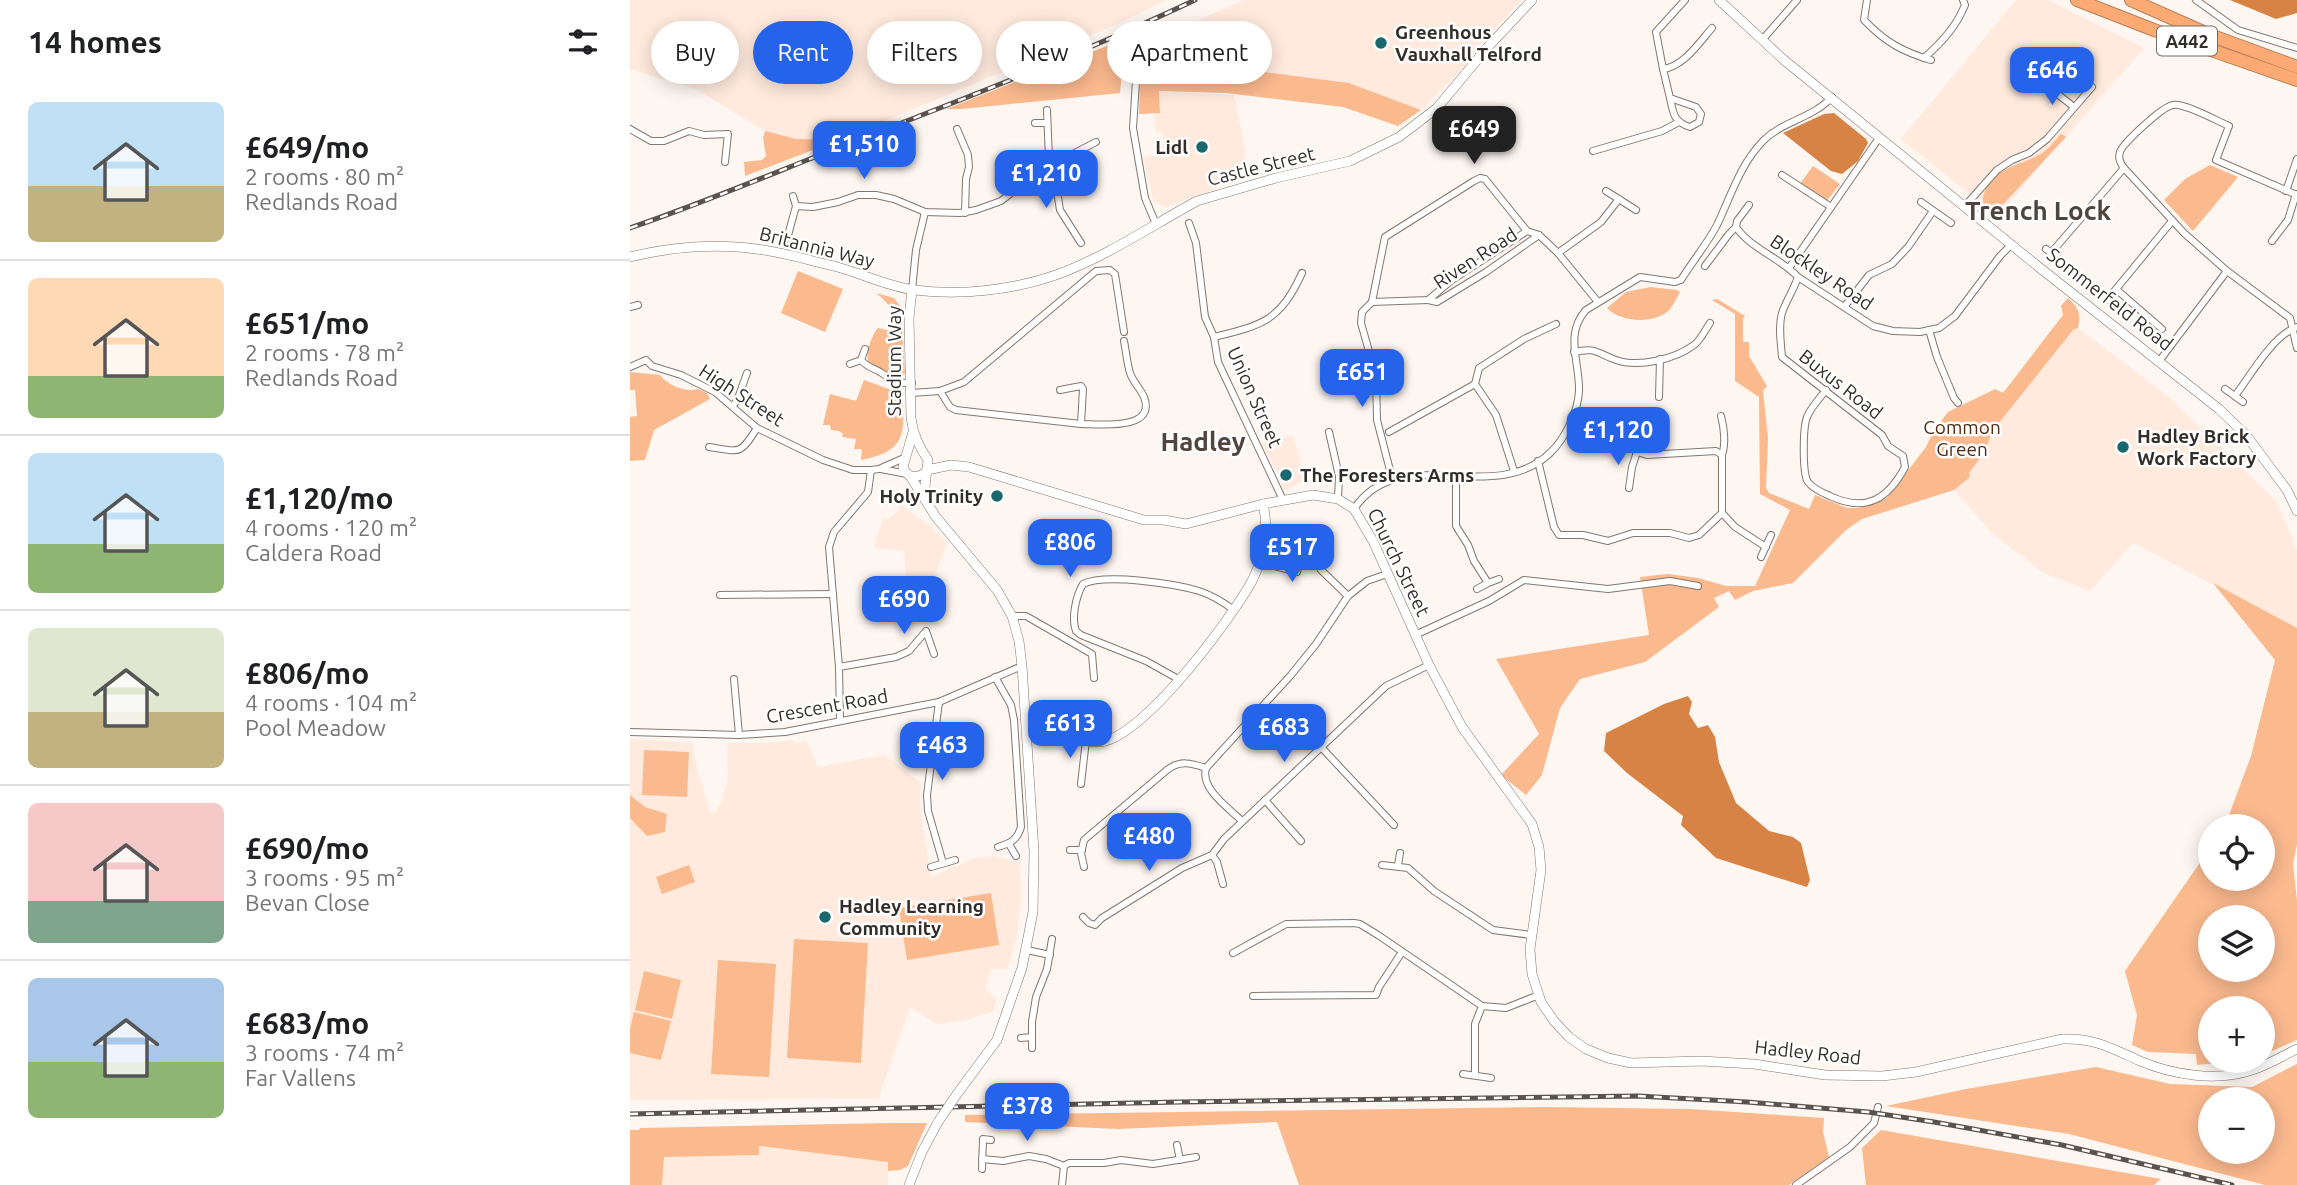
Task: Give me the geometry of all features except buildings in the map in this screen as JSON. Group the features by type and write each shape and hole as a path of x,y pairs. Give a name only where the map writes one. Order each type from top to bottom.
{"highway":[{"name":"A442","path":"2077,0 2297,80"},
{"name":"A442","path":"2131,0 2210,34 2297,66"}],"street":[{"name":"Castle Street","path":"912,290 938,293 987,290 1057,275 1109,251 1212,195 1350,162 1399,137 1437,108 1532,0"},
{"path":"1670,98 1696,107 1701,114 1699,122 1690,127 1679,122 1673,115 1656,32 1685,0"},
{"name":"Sommerfeld Road","path":"1719,0 1784,60 1879,138 2211,402 2246,435 2287,490 2297,511"},
{"path":"1763,39 1797,0"},
{"path":"1867,0 1864,20 1873,29 1908,53 1928,59 1959,20 1965,5 1963,0"},
{"path":"2196,0 2238,30 2297,48"},
{"path":"1663,69 1678,64 1712,28"},
{"path":"1136,84 1133,128 1145,198 1156,224"},
{"path":"2046,85 2074,107"},
{"path":"1965,206 1997,170 2029,153 2047,139 2092,87"},
{"path":"1354,509 1371,490 1392,478 1413,475 1496,477 1538,461 1556,446 1578,405 1574,335 1579,317 1598,302 1640,277 1675,282 1681,280 1716,228 1739,176 1756,149 1779,128 1824,107 1832,97"},
{"path":"2272,241 2288,220 2296,195 2216,160 2229,126 2180,105 2169,106 2120,152 2119,162 2172,221 2227,271 2290,318 2295,328 2297,348"},
{"path":"1047,110 1049,159 1060,210 1081,243"},
{"path":"1593,150 1662,131 1679,122"},
{"path":"1035,123 1047,123"},
{"path":"630,129 651,141 664,141 690,131 704,135 728,134 725,162"},
{"path":"957,129 968,155 965,213"},
{"path":"1789,268 1879,138"},
{"path":"796,206 813,207 858,195 876,195 894,199 925,212 965,213 1001,201 1043,168 1049,159 1069,156 1096,142"},
{"path":"2286,191 2297,159"},
{"path":"2059,258 2048,251 2124,168"},
{"path":"1782,175 1831,207"},
{"path":"1392,478 1377,420 1375,370 1360,323 1362,312 1372,302 1385,237 1480,178 1485,179 1527,231 1539,234 1558,253 1598,302"},
{"path":"1606,191 1636,210"},
{"path":"787,239 796,206 793,196"},
{"path":"1558,253 1601,222 1619,199"},
{"path":"1921,202 1951,223"},
{"path":"1705,266 1736,227 1737,221 1749,205"},
{"path":"1845,306 1869,275 1892,264 1908,247 1933,211"},
{"path":"912,290 916,250 925,212"},
{"path":"2107,300 2172,221"},
{"name":"Union Street","path":"1189,223 1196,243 1205,317 1214,337 1218,362 1283,500"},
{"name":"Blockley Road","path":"1736,227 1744,239 1789,268 1798,277 1873,326 1893,331 1920,332 1939,328 1955,316 2012,244"},
{"path":"2281,230 2289,237"},
{"name":"Riven Road","path":"1428,300 1452,280 1527,231"},
{"name":"Riven Road","path":"1372,302 1437,302 1486,272 1539,234"},
{"name":"Britannia Way","path":"630,257 696,248 754,248 835,267 912,290"},
{"path":"861,360 891,381 911,388 940,391 964,382 1096,271 1110,270 1115,274 1124,332"},
{"path":"2160,360 2227,271"},
{"path":"1214,337 1252,327 1272,316 1287,302 1302,273"},
{"name":"Buxus Road","path":"1798,277 1780,321 1782,357 1801,374 1826,390 1882,435 1888,446 1903,456 1905,467 1894,487 1882,496 1865,503 1849,504 1819,491 1808,482 1805,474 1804,427 1808,415 1826,390"},
{"name":"Stadium Way","path":"905,456 912,432 909,318 912,290"},
{"path":"2117,290 2162,328"},
{"path":"630,307 638,305"},
{"path":"1574,352 1588,349 1617,361 1644,363 1678,354 1697,344 1710,323"},
{"path":"1514,471 1496,415 1477,387 1479,368 1524,338 1556,324"},
{"path":"2235,396 2278,339 2295,328"},
{"path":"1929,330 1937,357 1958,403"},
{"path":"940,391 950,407 956,411 1081,424 1129,423 1143,415 1145,406 1144,397 1131,376 1124,341"},
{"path":"861,360 865,349"},
{"path":"1659,397 1660,359"},
{"name":"High Street","path":"630,367 646,360 652,366 681,375 715,392 757,428 823,460 853,470 879,469 909,475"},
{"path":"850,363 861,360"},
{"path":"732,406 747,373"},
{"path":"1060,390 1081,386 1083,388 1081,424"},
{"path":"1389,432 1477,387"},
{"path":"2225,389 2243,402"},
{"path":"1574,414 1637,452 1657,455 1716,452 1721,455"},
{"path":"1721,416 1724,450 1721,455 1722,513 1735,527 1766,547"},
{"path":"709,447 738,450 744,447 757,428"},
{"name":"Stadium Way","path":"912,432 921,452"},
{"path":"1329,432 1339,476 1338,499"},
{"path":"909,1185 938,1122 997,1040 1027,950 1034,896 1034,851 1019,641 1012,616 997,590 936,517 903,467 905,456 911,452 921,452 928,460 924,498"},
{"path":"1629,488 1637,452"},
{"name":"High Street","path":"879,469 905,456"},
{"path":"1538,461 1554,527 1559,535 1583,535 1608,541 1633,533 1670,533 1689,538 1699,535 1722,513"},
{"name":"Church Street","path":"926,471 951,465 969,467 1144,520 1186,524 1263,503 1313,495 1338,499 1354,509 1366,527 1429,665 1462,727 1510,794"},
{"path":"840,720 839,667 829,547 834,532 868,492 871,470"},
{"path":"909,475 916,477 926,471"},
{"path":"1456,476 1456,526 1488,583"},
{"path":"1025,718 1041,720 1064,735 1100,741 1119,736 1142,719 1180,680 1234,610 1252,580 1266,530 1263,503"},
{"path":"1761,557 1771,535"},
{"path":"1259,562 1297,572 1301,558"},
{"path":"1321,570 1348,596"},
{"path":"1242,821 1211,790 1204,774 1206,768 1291,675 1316,644 1348,596 1367,581 1387,574"},
{"path":"1477,589 1499,579"},
{"path":"1180,680 1146,661 1076,631 1074,620 1078,595 1083,584 1096,580 1125,580 1184,587 1209,595 1234,610"},
{"path":"1415,635 1489,601 1524,580 1608,589 1670,582 1698,586"},
{"path":"720,595 833,594"},
{"path":"1012,616 1026,616 1092,654 1094,678"},
{"path":"839,667 896,657 909,651 926,631 934,654"},
{"path":"1083,917 1088,923 1095,925 1182,868 1212,855 1242,821 1386,686 1429,665"},
{"name":"Crescent Road","path":"630,732 739,735 785,732 939,702 1022,666"},
{"path":"995,677 1011,705 1021,827 1018,838 998,847"},
{"path":"734,678 739,735"},
{"path":"939,702 926,795 943,863"},
{"path":"1081,784 1086,740"},
{"path":"1321,747 1394,825"},
{"path":"1084,867 1084,840 1174,765 1192,763 1206,768"},
{"name":"Hadley Road","path":"1510,794 1532,824 1539,847 1541,870 1530,949 1532,974 1541,1002 1569,1037 1586,1049 1608,1058 1631,1063 1701,1061 1754,1064 1825,1075 1882,1076 1916,1072 2062,1039 2082,1039 2110,1046 2167,1071 2211,1076 2252,1070 2297,1049"},
{"path":"1265,800 1301,841"},
{"path":"1009,844 1016,856"},
{"path":"1070,850 1082,850"},
{"path":"1398,865 1400,853"},
{"path":"1212,855 1217,862 1223,884"},
{"path":"931,867 955,860"},
{"path":"1382,865 1408,868 1434,891 1493,930 1531,935"},
{"path":"1233,953 1282,925 1360,924 1482,1006 1506,1008 1539,995"},
{"path":"1032,1048 1036,997 1047,969 1052,939"},
{"path":"1027,950 1050,954"},
{"path":"1253,996 1377,995 1379,987 1402,952"},
{"path":"1475,1076 1475,1024 1482,1006"},
{"path":"1021,1038 1032,1037"},
{"path":"1463,1074 1491,1078"},
{"path":"1796,1185 1850,1147 1874,1124 1878,1107"},
{"path":"982,1169 983,1139 991,1140"},
{"path":"1177,1145 1180,1160"},
{"path":"982,1160 1003,1161 1029,1156 1064,1166"},
{"path":"1064,1166 1069,1163 1121,1160 1153,1164 1196,1157"},
{"path":"1062,1185 1064,1166"}],"shaded area":[{"path":"630,0 1166,0 1124,21 1107,21 1107,28 1093,34 1093,21 996,21 996,75 982,80 982,21 867,21 867,84 973,84 839,140 796,139 765,131 696,89 680,84 739,84 739,21 651,21 651,75 630,69"},
{"name":"Greenhous Vauxhall Telford","path":"1244,0 1522,0 1482,43 1467,64 1421,110 1349,83 1272,76 1272,21 1196,21"},
{"path":"2016,0 2048,0 2144,48 1997,216 1901,139"},
{"path":"2230,0 2297,0 2297,13 2276,19"},
{"path":"1158,91 1234,95 1250,176 1166,207 1154,202 1143,157 1160,154 1160,146 1164,144 1162,131 1156,132 1154,114 1160,113"},
{"path":"1834,113 1868,143 1858,161 1842,174 1831,171 1783,133 1824,114"},
{"path":"2078,328 2170,398 2277,502 2297,551 2297,628 2133,543 2090,591 2044,573 1994,535 1954,490 1970,477 1968,473 1986,450 1991,433 2073,330"},
{"path":"1293,436 1306,480 1284,490 1262,443"},
{"path":"900,504 947,543 932,584 906,575 904,551 874,548 883,518 889,519 899,511"},
{"path":"1688,696 1692,702 1689,714 1698,728 1708,725 1715,737 1719,762 1736,803 1769,831 1793,837 1801,843 1810,880 1807,887 1716,858 1681,825 1683,816 1627,773 1604,751 1606,733 1664,704"},
{"name":"Hadley Learning Community","path":"630,739 694,743 697,769 711,813 715,813 722,801 728,777 727,743 792,740 796,744 806,740 818,767 885,755 921,783 920,808 931,877 975,858 995,856 1020,863 1021,897 1017,937 1007,969 991,969 985,989 997,999 993,1011 966,1020 937,1024 910,1007 878,1099 630,1100"},
{"path":"758,1146 888,1162 888,1185 630,1185 630,1158 759,1154"}],"green space":[{"path":"1107,46 1107,84 1121,84 1120,93 946,109 1010,84 1093,84 1093,51"},
{"path":"1272,73 1349,83 1421,110 1398,126 1343,107 1226,93 1159,91 1160,113 1139,114 1140,84 1272,84"},
{"path":"765,131 796,139 839,140 745,176 744,162 762,160 766,156 763,138"},
{"path":"2061,134 2066,137 1994,214 1988,209 1983,202 1990,182 2004,170 2045,151"},
{"path":"2210,165 2238,177 2193,231 2164,200 2185,179"},
{"path":"1813,166 1840,184 1826,202 1799,185"},
{"path":"798,271 843,289 825,332 781,313"},
{"path":"1650,287 1680,292 1671,308 1661,316 1645,320 1628,319 1607,308 1626,292"},
{"path":"876,293 894,298 901,307 905,373 902,378 896,379 868,362 870,344 878,328 897,332 892,310"},
{"name":"Common Green","path":"2068,298 2078,311 2078,328 2073,330 1991,433 1986,450 1969,473 1970,477 1954,490 1862,519 1846,530 1793,583 1753,591 1735,600 1729,591 1714,598 1719,607 1645,662 1580,679 1560,708 1542,775 1526,795 1501,775 1539,734 1496,659 1649,635 1640,577 1668,574 1698,578 1726,586 1755,586 1790,510 1760,494 1759,397 1735,381 1735,314 1712,300 1717,299 1745,316 1743,342 1749,342 1749,356 1767,386 1763,391 1768,438 1766,488 1769,493 1809,509 1815,495 1847,508 1859,508 1887,498 1926,447 1948,412 1995,389 2003,393 2063,315 2061,306"},
{"path":"630,372 660,375 677,387 698,389 707,393 710,399 654,430 645,460 630,461 630,417 637,416 635,390 630,390"},
{"path":"864,380 902,394 903,420 900,439 895,446 887,452 861,460 862,449 854,449 856,439 842,437 843,434 839,431 831,430 830,425 823,425 830,394 856,401"},
{"path":"2213,583 2297,628 2297,844 2293,864 2297,901 2297,1040 2275,1050 2275,996 2198,996 2197,1065 2196,1054 2148,1052 2132,1045 2137,1015 2125,971 2198,865 2198,891 2275,891 2275,814 2229,814 2251,756 2275,660"},
{"path":"644,750 689,752 687,797 642,795"},
{"path":"630,795 645,807 667,814 665,832 647,836 630,818"},
{"path":"689,865 695,882 662,894 656,877"},
{"path":"991,893 999,945 907,960 899,908"},
{"path":"794,939 868,943 861,1063 787,1058"},
{"path":"718,960 776,964 769,1077 711,1074"},
{"path":"644,971 681,980 672,1019 635,1010"},
{"path":"634,1012 671,1021 661,1060 630,1053 630,1029"},
{"path":"2297,1064 2297,1185 2265,1185 2069,1134 1886,1106 1966,1089 2096,1067 2170,1084 2252,1087"},
{"path":"1545,1107 1690,1109 1824,1118 1823,1132 1829,1157 1789,1185 1299,1185 1277,1122 1118,1129 965,1122 965,1115"},
{"path":"927,1123 908,1166 900,1170 888,1171 888,1162 759,1146 759,1155 664,1157 662,1185 630,1185 630,1130"},
{"path":"1881,1130 2161,1179 2154,1185 1866,1185 1862,1148"}],"railway":[{"path":"630,228 1025,74 1195,0"},
{"path":"630,1114 1180,1102 1638,1096 1868,1112 2062,1145 2232,1185"}],"place":[{"name":"Greenhous Vauxhall Telford","path":"1381,43"},
{"name":"Lidl","path":"1202,147"},
{"name":"Hadley Brick Work Factory","path":"2123,447"},
{"name":"The Foresters Arms","path":"1286,475"},
{"name":"Holy Trinity","path":"997,496"},
{"name":"Hadley Learning Community","path":"825,917"}],"district":[{"name":"Trench Lock","path":"2038,210"},
{"name":"Hadley","path":"1203,441"}]}
